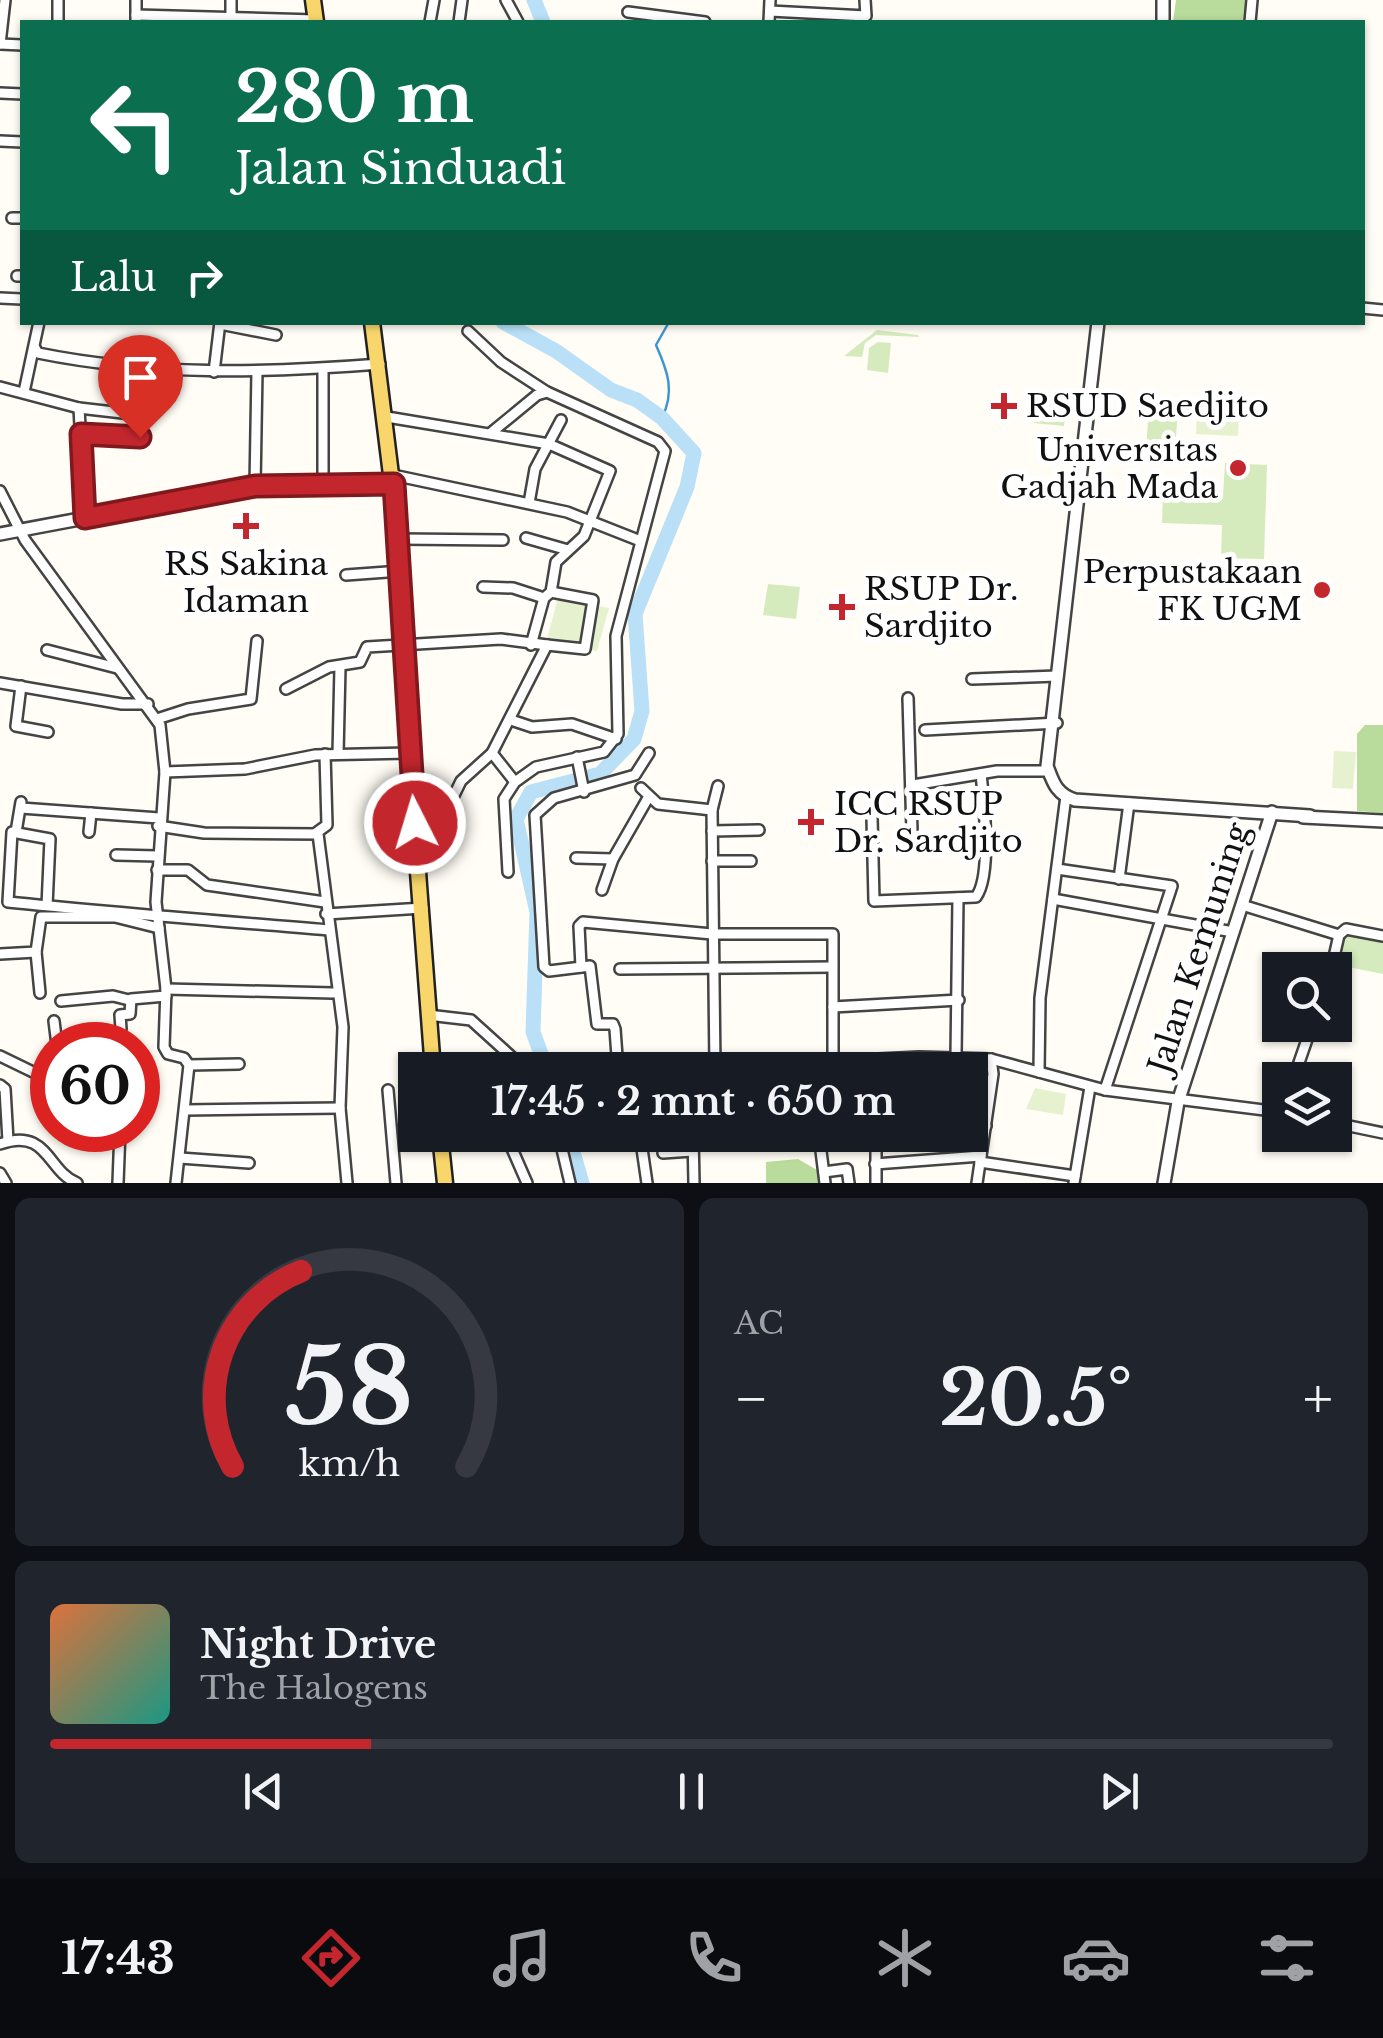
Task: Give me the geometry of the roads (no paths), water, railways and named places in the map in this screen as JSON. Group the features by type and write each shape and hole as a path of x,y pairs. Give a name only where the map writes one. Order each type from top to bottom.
{"main road":[{"path":"373,325 387,417 399,539 402,646 432,1052"},
{"path":"440,1152 441,1183"}],"street":[{"path":"0,44 5,0"},
{"path":"136,0 136,19 274,20"},
{"path":"231,0 231,19"},
{"path":"770,5 866,16 866,0"},
{"path":"628,12 690,20"},
{"path":"24,392 39,325"},
{"path":"214,372 220,325"},
{"path":"229,325 276,335"},
{"path":"1101,325 1049,771 1053,784 1066,796 1128,804 1383,821"},
{"path":"468,332 501,362 548,392 663,446 665,456 638,540 616,636 621,711 616,740 604,752 536,767 515,782 504,799 508,872"},
{"path":"35,348 38,353 82,362 214,372 380,364"},
{"path":"323,369 324,484"},
{"path":"255,486 257,370"},
{"path":"0,387 80,408 140,415"},
{"path":"492,432 536,395 548,392"},
{"path":"80,408 85,518"},
{"path":"387,417 549,444 611,473 584,536 556,562 531,644"},
{"path":"529,503 536,469 561,420"},
{"path":"81,434 140,437"},
{"path":"0,534 255,486 393,480 529,503 592,520 638,540"},
{"path":"0,491 19,530 116,668 148,704 164,737 165,772 157,856 166,1051 189,1064 176,1183"},
{"path":"526,538 568,550"},
{"path":"399,539 503,540"},
{"path":"346,575 401,572"},
{"path":"338,754 340,667 343,662 360,662 367,647 501,639 585,649 593,600 483,587"},
{"path":"1057,704 1065,629"},
{"path":"156,719 251,698 257,641"},
{"path":"439,826 461,781 492,752 511,720 546,645"},
{"path":"47,650 116,668"},
{"path":"286,689 330,667 340,667"},
{"path":"972,679 1057,676"},
{"path":"0,683 122,704 148,704"},
{"path":"21,686 16,726 48,732"},
{"path":"908,698 914,785 912,832"},
{"path":"511,720 532,728 572,724 616,740"},
{"path":"925,730 1054,723"},
{"path":"492,752 515,782"},
{"path":"617,1052 614,1024 597,1024 590,966 549,971 544,967 534,824 536,811 544,803 634,774 649,753"},
{"path":"165,772 245,769 324,754 409,754"},
{"path":"16,832 21,805 159,822 204,833 316,833 327,825 324,754"},
{"path":"578,760 584,789"},
{"path":"914,785 981,774 1049,771"},
{"path":"872,818 874,901 976,897 981,892 985,805 981,774"},
{"path":"715,1052 712,810 718,786"},
{"path":"641,788 658,804 712,810"},
{"path":"1039,1072 1040,998 1066,796"},
{"path":"602,890 613,859 648,798"},
{"path":"1119,878 1128,804"},
{"path":"89,832 91,813"},
{"name":"Jalan Kemuning","path":"1164,1183 1178,1102 1272,813"},
{"path":"712,830 758,830"},
{"path":"47,906 50,839 16,832 10,835 4,905 328,930"},
{"path":"316,833 343,1027 340,1108 347,1183"},
{"path":"116,856 157,856"},
{"path":"576,858 613,859"},
{"path":"712,861 750,861"},
{"path":"1056,869 1172,886 1105,1090"},
{"path":"158,870 188,870 207,885 325,902"},
{"path":"956,1052 958,898"},
{"path":"1052,899 1233,932"},
{"path":"1242,905 1339,934"},
{"path":"326,914 423,908"},
{"path":"40,992 36,952 40,916 116,917 159,928"},
{"path":"581,967 581,922 712,934 833,934 827,1052"},
{"path":"1335,952 1339,934 1346,929 1383,936"},
{"path":"0,954 36,952"},
{"path":"620,969 832,967"},
{"path":"61,1000 113,996 129,1000 166,992 333,993"},
{"path":"121,1022 120,1015 130,1014 129,1000"},
{"path":"832,1006 959,1000"},
{"path":"428,1015 471,1020 506,1052"},
{"path":"0,1056 30,1071"},
{"path":"988,1059 1105,1090 1262,1110"},
{"path":"988,1111 991,1059"},
{"path":"189,1064 239,1064"},
{"path":"993,1074 1009,1066"},
{"path":"0,1085 6,1090 4,1143 33,1144 76,1183"},
{"path":"875,1164 981,1159 1075,1180 1090,1087"},
{"path":"388,1090 396,1183"},
{"path":"185,1110 340,1108"},
{"path":"1352,1127 1383,1133"},
{"path":"118,1183 119,1152"},
{"path":"513,1152 527,1183"},
{"path":"563,1152 570,1183"},
{"path":"642,1152 647,1183"},
{"path":"663,1153 692,1152 694,1183"},
{"path":"822,1152 825,1178 846,1170 849,1183"},
{"path":"875,1152 876,1183"},
{"path":"977,1183 982,1152"},
{"path":"180,1158 250,1163"},
{"path":"0,1173 6,1183"}],"waterway":[{"path":"534,0 542,20"},
{"path":"508,325 556,351 611,390 637,400 662,418 694,453 687,487 635,614 642,711 634,739 600,774 531,792 516,819 537,912 533,1032 540,1052"},
{"path":"662,418 668,382 656,345 667,325"},
{"path":"573,1152 582,1183"}],"place":[{"name":"RSUD Saedjito","path":"1004,406"},
{"name":"Universitas Gadjah Mada","path":"1238,468"},
{"name":"RS Sakina Idaman","path":"246,526"},
{"name":"Perpustakaan FK UGM","path":"1322,590"},
{"name":"RSUP Dr. Sardjito","path":"842,607"},
{"name":"ICC RSUP Dr. Sardjito","path":"811,822"}]}
